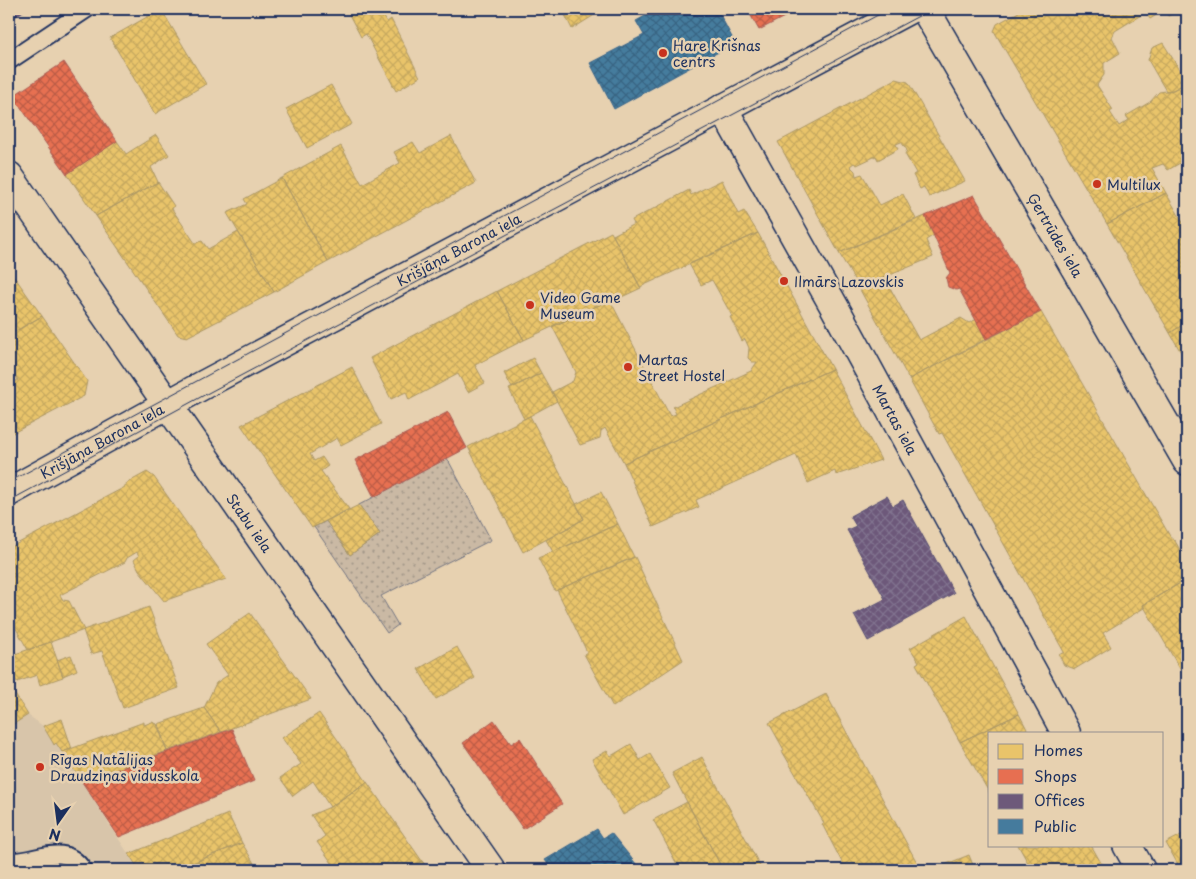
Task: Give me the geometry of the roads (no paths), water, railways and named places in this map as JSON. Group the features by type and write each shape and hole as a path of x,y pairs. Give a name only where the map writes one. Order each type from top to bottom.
{"street":[{"name":"Krišjāņa Barona iela","path":"9,492 169,404 910,9"},
{"name":"Ģertrūdes iela","path":"925,9 1187,461"},
{"name":"Martas iela","path":"723,108 836,308 1065,732"},
{"name":"Stabu iela","path":"9,176 491,870"},
{"path":"1128,846 1141,870"}],"lane":[{"path":"9,61 87,9"},
{"path":"9,861 18,862 58,853 78,863 83,870"}],"tram line":[{"path":"9,482 889,9"},
{"path":"9,501 210,392 932,9"}],"place":[{"name":"Hare Krišnas centrs","path":"663,53"},
{"name":"Multilux","path":"1097,184"},
{"name":"Ilmārs Lazovskis","path":"784,281"},
{"name":"Video Game Museum","path":"530,305"},
{"name":"Martas Street Hostel","path":"628,367"},
{"name":"Rīgas Natālijas Draudziņas vidusskola","path":"40,767"}]}
